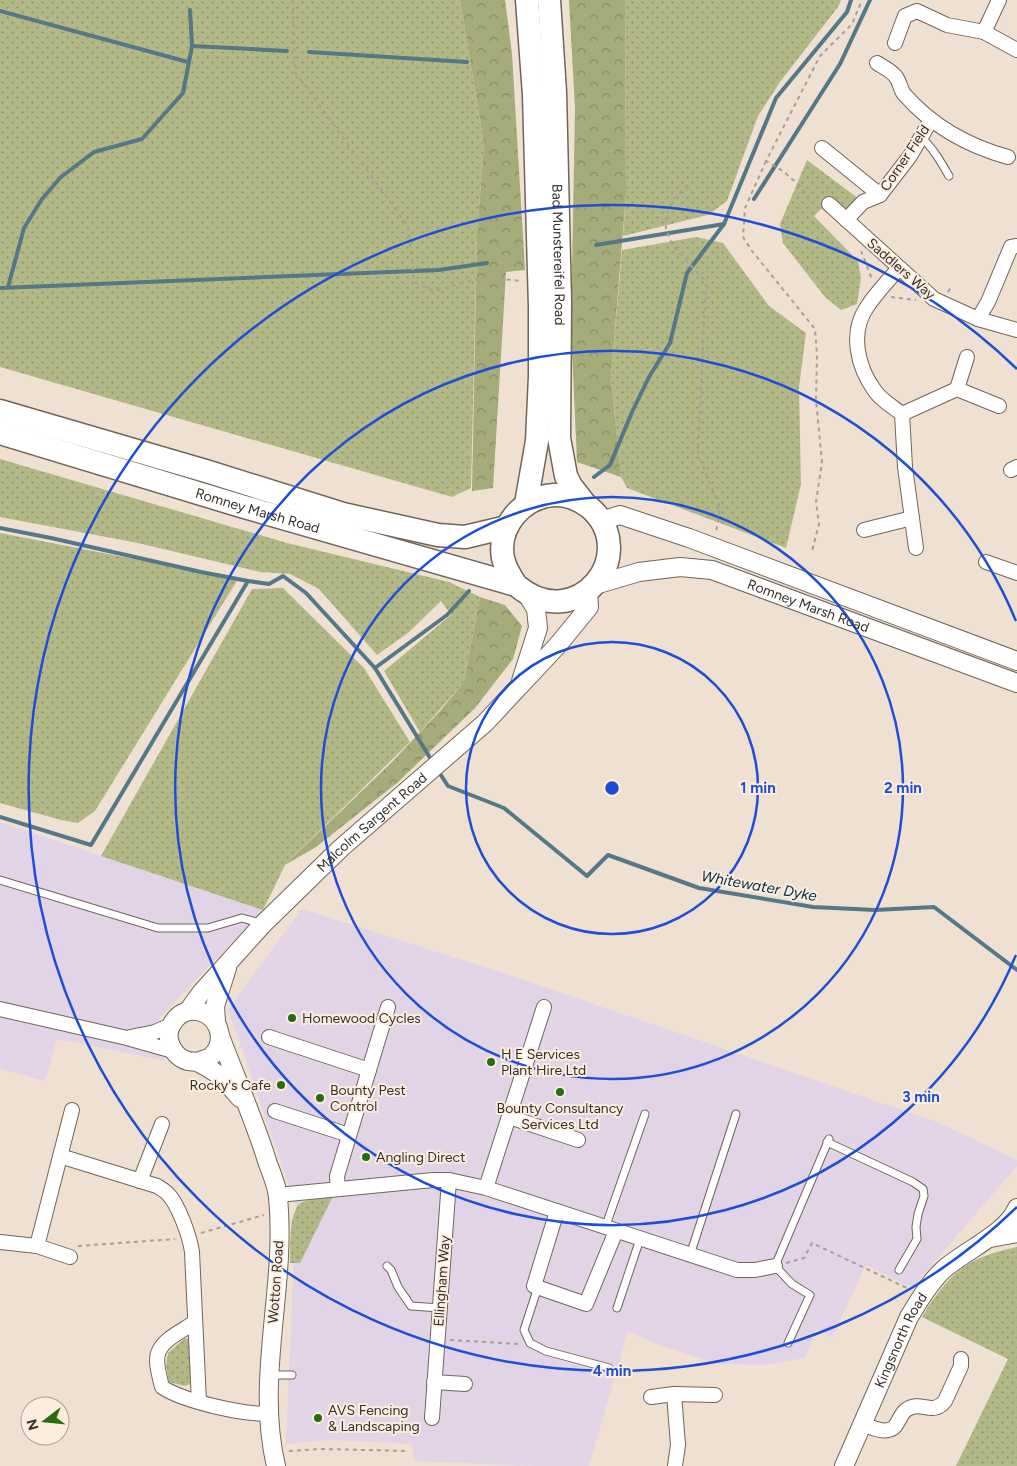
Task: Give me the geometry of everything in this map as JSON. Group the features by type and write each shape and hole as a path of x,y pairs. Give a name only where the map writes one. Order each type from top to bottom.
{"main road":[{"name":"Bad Munstereifel Road","path":"526,0 534,95 540,282 540,376 537,441 526,504"},
{"name":"Bad Munstereifel Road","path":"549,0 555,92 560,302 559,438 566,476 585,504"},
{"name":"Romney Marsh Road","path":"0,411 209,472 343,514 438,535 465,537 506,527"},
{"name":"Romney Marsh Road","path":"0,433 521,589"},
{"path":"556,495 571,497 585,504 602,521 608,537 609,554 604,571 583,595 569,601 554,602 540,600 521,589 508,572 503,558 503,542 506,527 515,514 526,504 540,497 556,495"}],"street":[{"path":"984,32 999,0"},
{"path":"894,43 905,16 917,11 946,25 984,32 1017,50"},
{"name":"Corner Field","path":"877,63 896,75 903,92 931,120 966,142 1008,157"},
{"name":"Corner Field","path":"846,220 863,202 880,195 910,156 931,120"},
{"name":"Corner Field","path":"822,148 880,195"},
{"name":"Saddlers Way","path":"829,204 934,299 978,319 1017,330"},
{"path":"978,319 988,302 1011,248 1017,246"},
{"path":"899,268 866,309 859,328 857,348 864,372 876,393 902,414 905,467 916,548"},
{"path":"957,389 967,357"},
{"path":"902,414 957,389 999,406"},
{"name":"Romney Marsh Road","path":"602,521 620,515 1017,661"},
{"path":"864,530 912,518"},
{"path":"986,562 1017,573"},
{"name":"Romney Marsh Road","path":"591,588 639,572 680,567 712,570 1017,683"},
{"name":"Malcolm Sargent Road","path":"188,1011 201,993 263,924 341,848 485,723 589,607 591,588"},
{"name":"Malcolm Sargent Road","path":"519,686 538,628 536,609 521,589"},
{"name":"Malcolm Sargent Road","path":"218,1029 215,1006 229,963"},
{"path":"486,1188 544,1007"},
{"path":"338,1189 337,1176 388,1008"},
{"name":"Wotton Road","path":"0,1009 127,1038 173,1051 188,1061 198,1062 219,1076 246,1103"},
{"path":"188,1011 202,1011 210,1016 218,1029 217,1049 209,1058 198,1062"},
{"name":"Wotton Road","path":"127,1038 155,1032 171,1025 179,1015 188,1011"},
{"path":"171,1025 168,1038 173,1051"},
{"name":"Wotton Road","path":"218,1029 262,1143 278,1203 279,1264 273,1318 270,1375 270,1413 274,1459"},
{"path":"269,1038 368,1070"},
{"path":"37,1246 72,1110"},
{"path":"275,1111 349,1135"},
{"path":"509,1117 578,1140"},
{"path":"140,1181 162,1124"},
{"path":"60,1156 157,1186 168,1193 190,1237 199,1402"},
{"path":"278,1203 338,1189 449,1180 486,1188 737,1270 755,1270 775,1266"},
{"name":"Ellingham Way","path":"432,1418 449,1180"},
{"name":"Kingsnorth Road","path":"844,1466 910,1317 922,1296 942,1270 987,1239 1014,1216 1017,1208"},
{"path":"557,1212 534,1286 586,1304 610,1229"},
{"name":"Kingsnorth Road","path":"987,1239 1017,1234"},
{"path":"0,1242 37,1246 70,1257"},
{"path":"195,1322 166,1342 158,1352 157,1359 162,1386 168,1391 199,1402 244,1412 270,1413"},
{"path":"862,1423 876,1429 890,1430 896,1426 905,1410 919,1405 936,1409 941,1406 961,1366 961,1359"},
{"path":"434,1382 465,1384"},
{"path":"674,1394 678,1445 675,1466"},
{"path":"651,1397 674,1394 715,1395"}],"lane":[{"path":"921,137 929,144 949,176"},
{"path":"0,880 158,928 208,928 242,918 263,924"},
{"path":"610,1229 645,1114"},
{"path":"690,1255 736,1114"},
{"path":"788,1343 810,1295 792,1284 775,1266 828,1141 913,1182 923,1189 924,1196 916,1227 917,1239 899,1270"},
{"path":"617,1308 640,1239"},
{"path":"387,1266 411,1306 440,1308"},
{"path":"538,1287 524,1330 530,1343 546,1351 609,1368"},
{"path":"270,1375 292,1375"}],"path":[{"path":"293,0 295,72 408,226 414,282 434,291 484,277 540,282"},
{"path":"812,552 819,524 816,502 822,462 816,400 817,354 815,329 752,251 743,237 745,208 766,161 820,56 852,24 862,0"},
{"path":"766,161 783,171 802,188 810,199"},
{"path":"688,186 673,200 666,215 666,228 672,245 706,282 698,454 720,508 714,548"},
{"path":"860,249 876,288 880,291"},
{"path":"70,1257 78,1246 190,1237 278,1203"},
{"path":"775,1266 804,1258 812,1243 911,1290"},
{"path":"437,1340 517,1345 530,1343"},
{"path":"274,1459 322,1449 409,1451"}],"shaded area":[{"path":"0,822 263,910 159,1018 165,1061 57,1039 45,1081 0,1069"},
{"path":"302,909 509,975 937,1122 1017,1160 1017,1166 912,1288 866,1265 832,1337 817,1329 805,1358 762,1365 718,1364 657,1344 628,1331 589,1466 414,1461 412,1444 330,1440 286,1444 296,1206 228,1009"}],"green space":[{"path":"0,0 460,0 484,144 477,235 471,488 452,497 0,367"},
{"path":"460,0 505,0 512,54 525,270 506,272 493,488 472,491 477,235 484,144"},
{"path":"569,0 625,0 626,194 611,378 621,477 577,462 571,327 575,108"},
{"path":"625,0 841,0 838,7 780,82 758,116 727,201 708,215 623,236 626,194"},
{"path":"807,160 859,199 849,210 842,210 828,202 814,216 858,261 861,278 857,304 841,310 825,297 783,243 780,224"},
{"path":"696,237 723,243 769,306 806,333 799,387 801,484 786,548 627,488 621,477 611,378 622,250"},
{"path":"0,459 287,543 449,582 480,597 464,682 420,732 384,671 451,615 441,601 409,632 377,655 319,589 290,574 260,572 138,543 0,517"},
{"path":"0,533 238,579 95,811 78,823 0,803"},
{"path":"283,588 364,668 410,742 285,865 263,910 101,856 252,589"},
{"path":"480,597 505,605 522,626 513,659 475,708 397,783 316,847 285,865 392,762 440,711 464,682"},
{"path":"332,1198 300,1263 290,1263 292,1222 297,1208 301,1203 308,1200"},
{"path":"1017,1247 1017,1466 956,1466 1008,1359 922,1317 944,1286 961,1269 980,1258"},
{"path":"185,1338 189,1340 190,1345 192,1384 184,1386 169,1382 166,1366 168,1353"}],"waterway":[{"path":"594,477 610,465 649,377 670,343 687,273 724,224 776,98 847,12 851,0"},
{"path":"754,199 840,64 870,0"},
{"path":"8,287 24,228 42,199 61,177 94,152 142,139 183,93 192,46 190,10"},
{"path":"0,11 188,62"},
{"path":"192,46 287,51"},
{"path":"309,52 467,62"},
{"path":"596,245 724,224"},
{"path":"0,288 439,270 487,263"},
{"path":"0,528 248,581 269,584 283,576 306,593 375,668 432,761"},
{"path":"0,817 91,845 248,581"},
{"path":"375,668 447,615 469,591"},
{"name":"Whitewater Dyke","path":"437,769 448,786 504,808 587,876 608,855 699,888 813,907 875,910 934,907 1017,970"}],"place":[{"name":"Homewood Cycles","path":"292,1018"},
{"name":"H E Services Plant Hire Ltd","path":"491,1062"},
{"name":"Rocky's Cafe","path":"281,1085"},
{"name":"Bounty Consultancy Services Ltd","path":"560,1092"},
{"name":"Bounty Pest Control","path":"320,1098"},
{"name":"Angling Direct","path":"366,1157"},
{"name":"AVS Fencing & Landscaping","path":"318,1418"}]}
